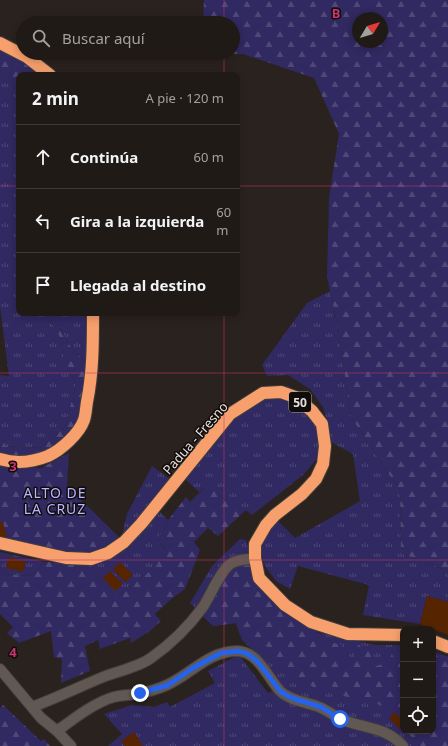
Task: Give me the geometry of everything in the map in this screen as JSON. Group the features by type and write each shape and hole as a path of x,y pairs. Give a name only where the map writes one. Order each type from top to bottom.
{"highway":[{"path":"0,43 16,51"},
{"path":"31,60 46,72"},
{"path":"0,459 21,462 37,460 57,452 71,439 84,420 92,374 93,316"},
{"name":"Padua - Fresno","path":"0,544 66,558 91,559 108,553 124,542 141,524 230,414 263,393 281,392 295,397 312,411 322,424 325,446 323,464 316,479 302,494 276,514 266,525 255,544 255,558 258,578 285,605 311,622 348,634 400,635"},
{"path":"436,642 448,647"}],"street":[{"path":"32,707 149,660 185,629 203,607 230,564 240,560 255,558"},
{"path":"57,731 84,711 113,697 140,693 168,685 193,668 221,653 239,651 248,654 258,662 281,692 292,698 321,707 340,719 386,732 397,739 403,746"},
{"path":"0,669 42,718 71,746"}],"green space":[{"path":"204,0 448,0 448,571 401,553 400,491 351,417 337,322 327,277 329,198 339,134 314,78 240,54 240,16 203,16"},
{"path":"0,50 16,58 16,60 26,63 36,72 16,72 16,87 0,78"},
{"path":"0,78 16,87 16,316 54,316 52,323 61,339 63,356 76,384 65,427 40,448 6,446 0,437 0,375 9,376 0,307"},
{"path":"330,291 337,322 351,417 400,491 401,553 448,571 448,602 427,596 420,624 363,615 369,585 298,566 290,589 276,581 264,565 259,543 273,516 295,538 360,501 353,454 331,442 330,429 323,407 310,389 288,375 267,376 262,365 307,303"},
{"path":"54,316 89,316 88,364 71,348"},
{"path":"54,316 71,348 88,364 80,420 68,439 46,454 0,457 0,437 6,446 40,448 65,427 76,384 63,356 61,339 52,323"},
{"path":"273,386 288,386 304,396 314,409 321,446 315,461 303,475 252,515 206,486 199,492 185,479 231,419 255,395"},
{"path":"69,453 67,486 121,539 89,557 8,542 3,523 0,522 0,466 41,468"},
{"path":"152,466 171,480 121,539 127,514"},
{"path":"206,486 224,499 247,509 218,536 208,528 194,542 200,550 185,589 155,614 161,621 150,631 131,643 130,638 100,649 98,640 85,646 90,671 61,683 62,659 54,657 51,631 19,643 7,633 13,627 0,614 0,574 30,576 45,562 89,564 109,589 117,596 141,579 158,564 154,558 165,548 157,539 164,530 168,520 186,497 190,502"},
{"path":"159,511 168,520 164,530 157,539 165,549 159,564 117,596 109,589 89,564"},
{"path":"240,539 246,540 250,555 270,604 315,632 376,645 400,645 400,734 436,734 436,652 448,657 448,746 108,746 122,734 104,714 132,705 154,707 167,702 170,707 215,683 208,671 239,655 268,693 280,687 255,652 242,640 236,623 213,626 190,603 212,566"},
{"path":"0,552 45,562 30,576 0,574"},
{"path":"249,555 255,575 267,595 299,620 317,630 317,639 342,645 339,657 354,658 358,645 370,646 376,666 389,662 394,647 400,647 400,717 394,712 367,699 351,698 313,687 284,666 263,641 240,635 236,623 213,626 194,608 221,565 235,556"},
{"path":"436,654 448,660 448,746 411,746 411,736 408,734 436,734"},
{"path":"3,705 41,741 44,739 50,746 0,746 0,708"}],"building":[{"path":"0,522 3,523 8,542 0,540"},
{"path":"9,557 26,562 23,572 6,568"},
{"path":"120,562 133,575 125,582 113,569"},
{"path":"110,571 123,584 115,591 103,578"},
{"path":"427,596 448,602 448,635 436,630 436,626 425,626 420,624"},
{"path":"394,712 400,717 400,727 399,728 389,719"},
{"path":"134,732 143,746 125,746 121,741"}],"district":[{"name":"ALTO DE LA CRUZ","path":"55,500"}],"route":[{"path":"140,693 168,685 193,668 221,653 239,651 248,654 258,662 281,692 292,698 321,707 340,719"}]}
